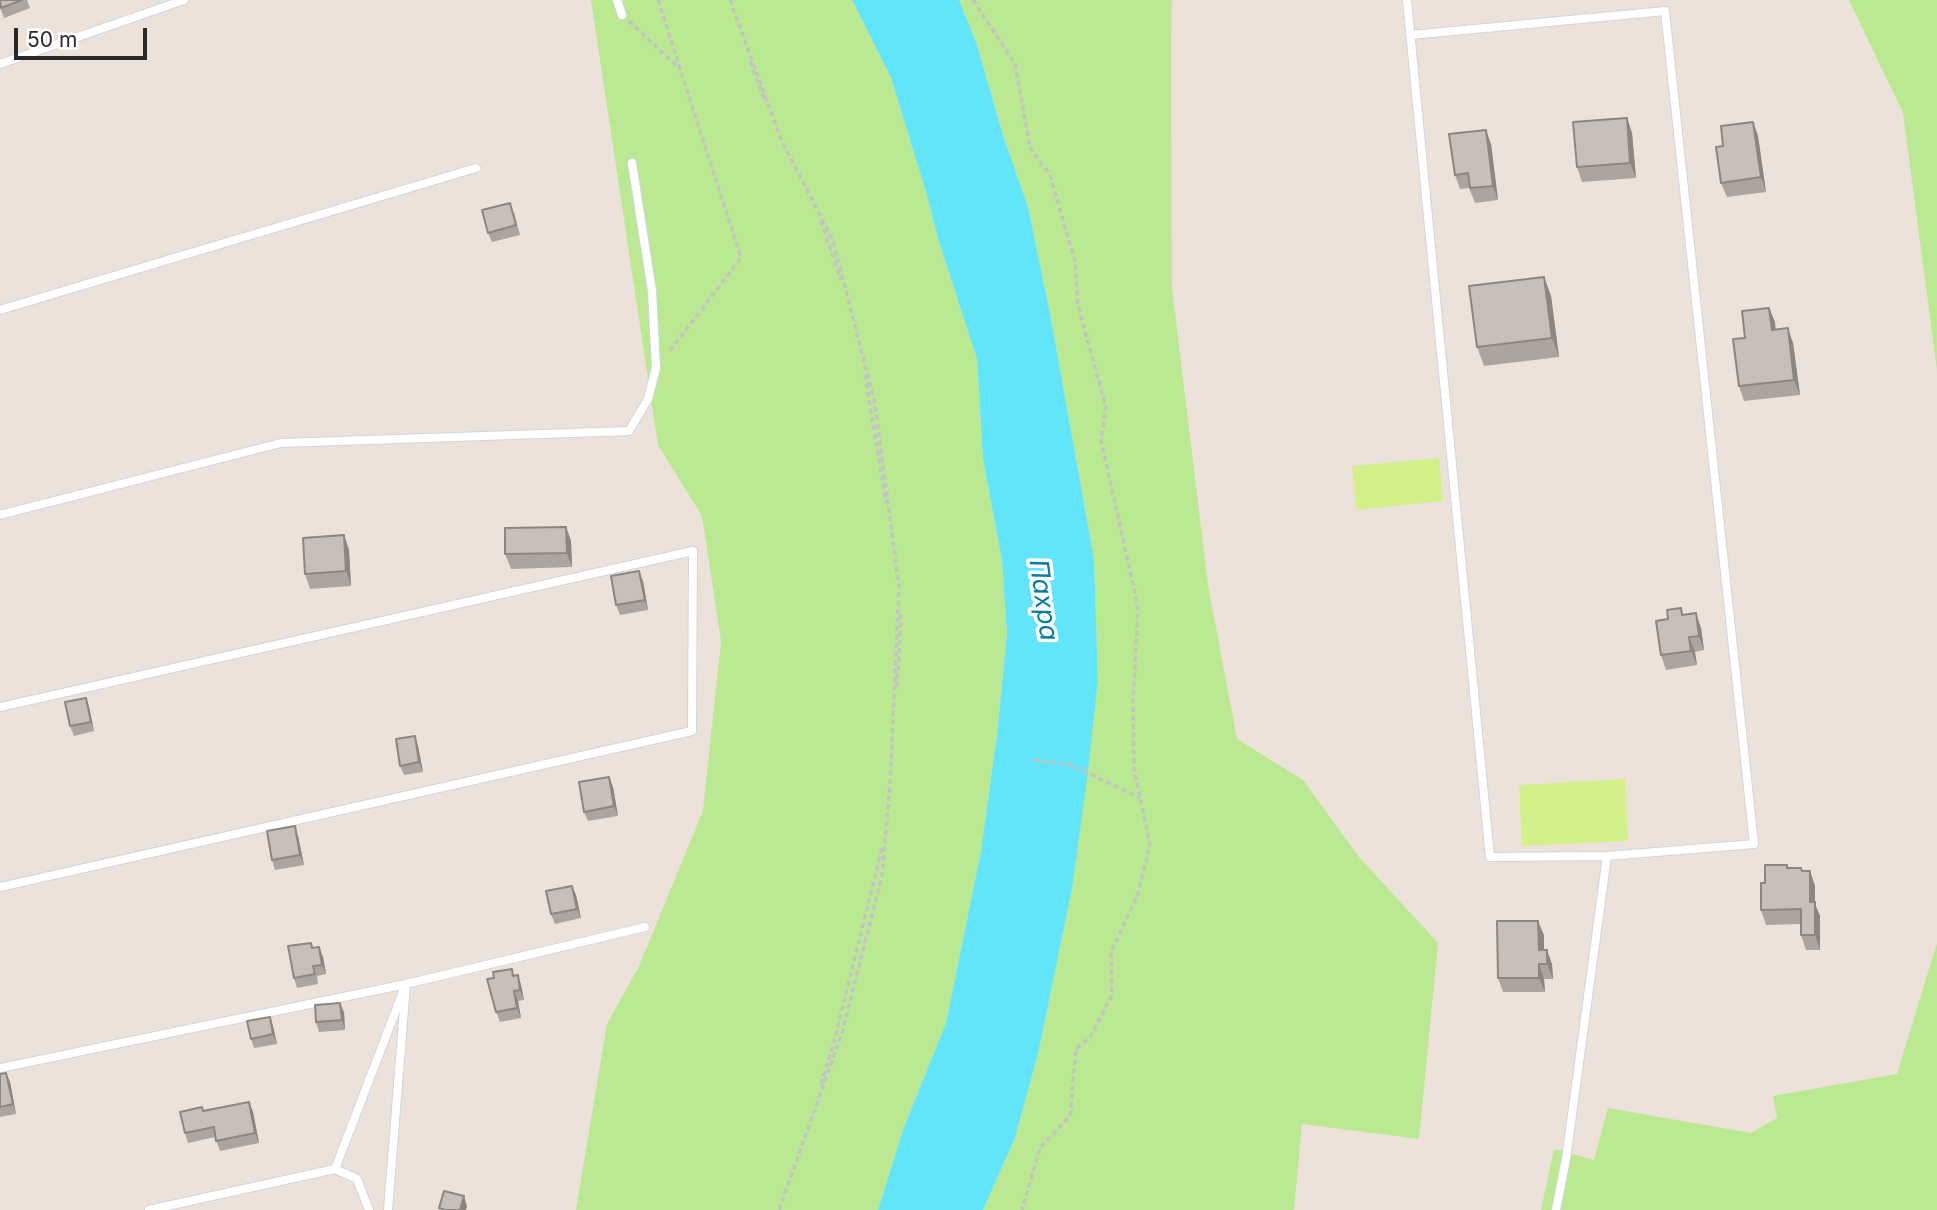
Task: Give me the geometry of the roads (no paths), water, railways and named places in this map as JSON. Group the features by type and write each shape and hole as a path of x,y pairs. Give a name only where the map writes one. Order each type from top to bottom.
{"lane":[{"path":"0,64 184,0"},
{"path":"617,0 622,15"},
{"path":"1407,0 1490,857 1607,856 1754,844 1665,11 1411,35"},
{"path":"0,515 281,443 629,431 648,399 656,368 652,291 632,163"},
{"path":"0,310 477,168"},
{"path":"0,707 693,551 692,731 0,887"},
{"path":"1556,1210 1566,1159 1607,856"},
{"path":"0,1068 406,984 645,927"},
{"path":"335,1169 406,984"},
{"path":"388,1210 406,984"},
{"path":"149,1210 335,1169 357,1179 369,1210"}],"water":[{"name":"Пахра","path":"852,0 959,0 977,45 1003,135 1028,207 1094,559 1098,681 1072,889 1038,1054 1015,1138 983,1210 878,1210 904,1127 946,1023 981,851 1007,634 1002,561 983,459 977,359 891,78"}]}
